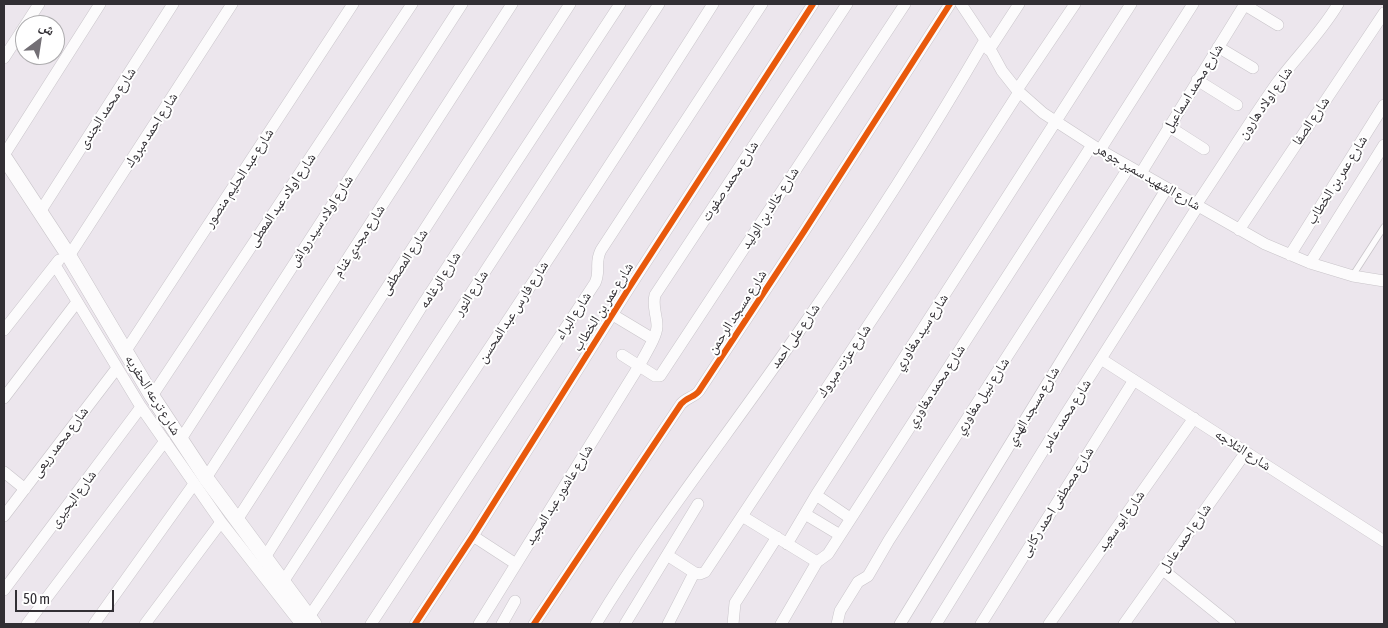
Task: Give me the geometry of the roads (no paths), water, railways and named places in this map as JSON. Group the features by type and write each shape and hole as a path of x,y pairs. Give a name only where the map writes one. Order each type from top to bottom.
{"street":[{"path":"4,58 39,4"},
{"path":"4,156 100,4"},
{"name":"شارع محمد الجندى","path":"40,212 173,4"},
{"name":"شارع احمد مبروك","path":"4,330 55,265 68,254 232,4"},
{"name":"شارع عبد الحليم منصور","path":"125,352 353,4"},
{"name":"شارع اولاد عبد المعطى","path":"147,402 412,4"},
{"name":"شارع اولاد سيد رواش","path":"181,439 462,4"},
{"name":"شارع مجدي غنام","path":"94,624 200,481 512,4"},
{"name":"شارع المصطفى","path":"237,520 570,4"},
{"name":"شارع الرغامه","path":"264,559 425,301 620,4"},
{"name":"شارع النور","path":"284,582 658,4"},
{"name":"شارع فارس عبد المحسن","path":"308,622 450,409 713,4"},
{"name":"شارع البراء","path":"371,624 595,282 598,277 597,260 601,250 762,4"},
{"name":"شارع عمر بن الخطاب","path":"415,624 813,4"},
{"name":"شارع محمد صفوت","path":"639,366 653,339 657,326 653,303 654,295 847,4"},
{"name":"شارع خالد بن الوليد","path":"622,355 657,377 660,376 905,4"},
{"name":"شارع مسجد الرحمن","path":"534,624 681,404 700,391 950,4"},
{"name":"شارع الشهيد سمير جوهر","path":"962,4 1002,71 1018,91 1043,114 1096,148 1239,230 1290,255 1353,276 1384,281"},
{"name":"شارع على احمد","path":"596,624 649,541 798,333 987,45 1019,4"},
{"name":"شارع عزت مبروك","path":"668,624 693,575 705,572 908,265 1075,4"},
{"name":"شارع سيد مغاوري","path":"733,624 735,603 782,540 805,514 1132,4"},
{"name":"شارع محمد مغاوري","path":"780,624 816,562 828,554 850,518 1193,4"},
{"path":"1245,4 1278,25"},
{"name":"شارع محمد اسماعيل","path":"1141,173 1168,126 1245,4"},
{"name":"شارع اولاد هارون","path":"1197,206 1277,84 1322,29 1338,4"},
{"name":"شارع الصفا","path":"1239,230 1384,13"},
{"path":"1218,48 1253,68"},
{"path":"1198,80 1236,105"},
{"name":"شارع عمر بن الخطاب","path":"1290,255 1384,105"},
{"path":"1168,126 1204,149"},
{"path":"1310,263 1384,146"},
{"name":"شارع ترعه الحفريه","path":"4,156 68,254 125,352 165,441 237,520 264,559 284,582 308,622"},
{"name":"شارع نبيل مغاوري","path":"837,624 840,611 858,582 868,576 889,540 1129,167"},
{"name":"شارع مسجد الهدي","path":"900,624 1167,188"},
{"name":"شارع محمد عامر","path":"936,624 1197,206"},
{"name":"شارع ترعه الحفريه","path":"55,265 117,368 181,439 221,522 308,622"},
{"path":"4,398 77,302"},
{"name":"شارع عمر بن الخطاب","path":"613,314 653,339"},
{"name":"شارع الثلاجه","path":"1101,359 1384,541"},
{"name":"شارع عاشور عبد المجيد","path":"479,624 639,366"},
{"name":"شارع محمد ريعى","path":"4,516 117,368"},
{"name":"شارع مصطفى احمد ركابى","path":"981,624 1134,380"},
{"name":"شارع البحيرى","path":"4,590 147,402"},
{"name":"شارع ابو سعيد","path":"1049,624 1194,418"},
{"path":"27,624 165,441"},
{"name":"شارع احمد عادل","path":"1124,624 1246,452"},
{"path":"4,472 25,489"},
{"path":"816,495 850,518"},
{"path":"625,624 698,504"},
{"path":"805,514 840,535"},
{"path":"742,516 816,562"},
{"path":"146,624 221,522"},
{"path":"473,536 516,564"},
{"path":"666,555 695,573"},
{"path":"1163,570 1230,624"},
{"path":"502,624 515,601"}],"lane":[{"path":"1353,276 1384,227"}]}
